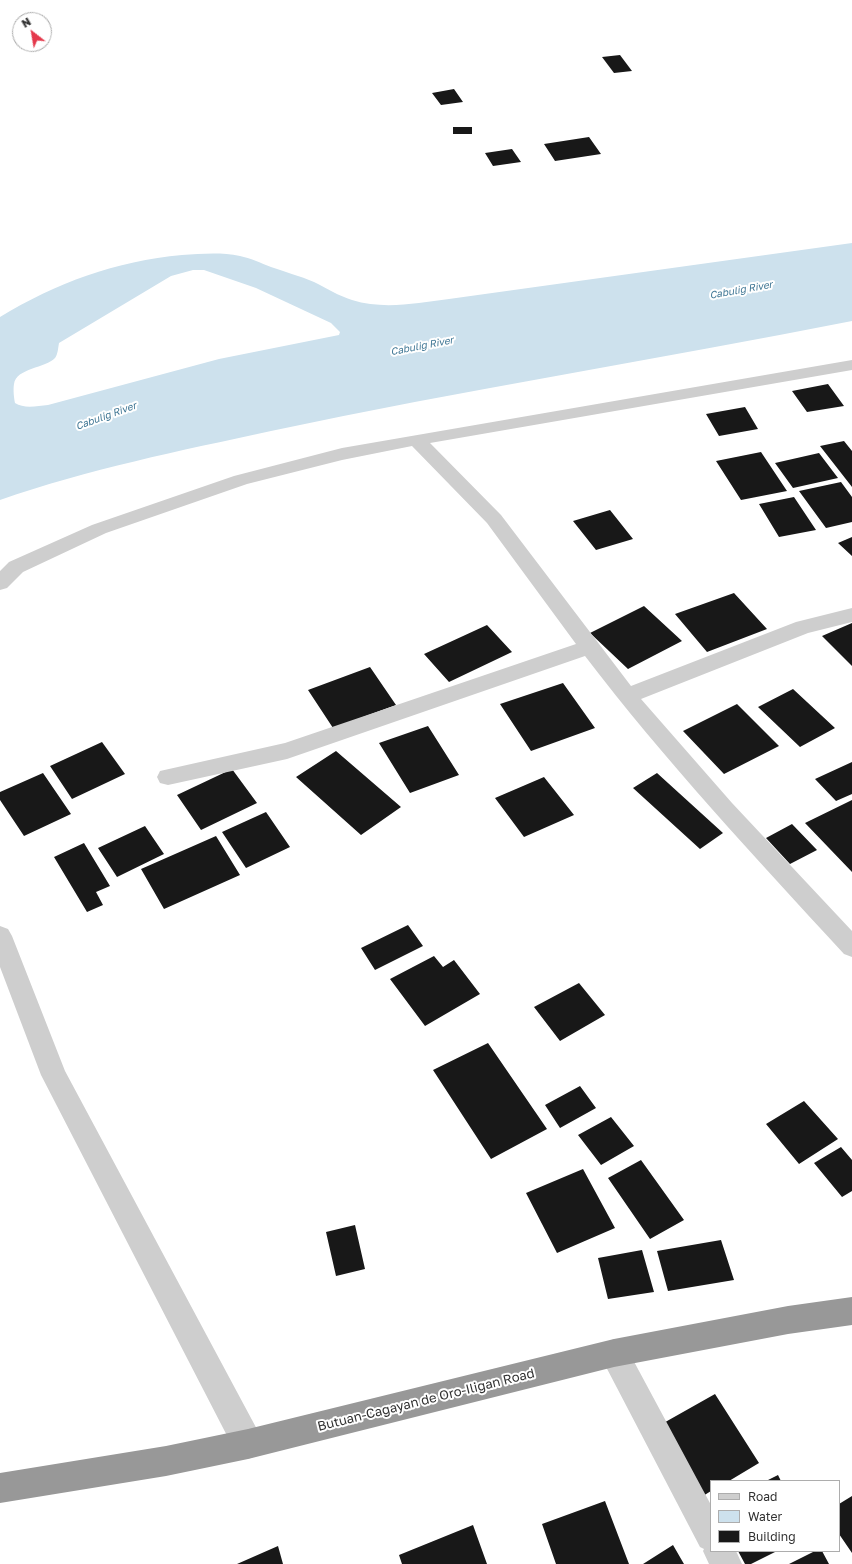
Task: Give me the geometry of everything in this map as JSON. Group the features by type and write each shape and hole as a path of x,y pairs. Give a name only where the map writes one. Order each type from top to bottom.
{"highway":[{"name":"Butuan-Cagayan de Oro-Iligan Road","path":"0,1488 166,1461 248,1444 614,1353 788,1320 852,1311"}],"street":[{"path":"0,583 16,567 99,529 241,480 342,454 852,364"},
{"path":"416,440 494,519 627,696 724,809 852,947"},
{"path":"627,696 804,628 852,614"},
{"path":"168,777 287,751 589,647"},
{"path":"0,936 54,1076 248,1444"},
{"path":"614,1353 710,1534"},
{"path":"720,1552 726,1564"}],"water":[{"name":"Cabulig River","path":"852,243 852,321 489,388 271,431 168,453 101,470 0,500 0,317 65,284 110,268 134,262 182,255 218,254 240,256 252,259 314,282 352,300 364,303 376,305 400,305","holes":["193,270 204,270 256,288 331,323 340,332 339,335 219,359 48,405 26,407 15,403 14,384 16,379 25,371 45,364 55,358 59,343 171,276"]}],"building":[{"path":"620,55 632,71 614,73 602,57"},
{"path":"454,89 463,102 441,105 432,93"},
{"path":"453,127 472,127 472,134 453,134"},
{"path":"589,137 601,154 555,161 544,144"},
{"path":"512,149 521,162 493,166 485,153"},
{"path":"828,384 844,406 807,412 792,391"},
{"path":"745,407 758,429 719,436 706,414"},
{"path":"844,441 852,451 852,487 820,446"},
{"path":"761,452 787,491 741,500 716,461"},
{"path":"819,453 838,478 793,488 775,463"},
{"path":"841,482 852,497 852,522 826,528 799,491"},
{"path":"794,497 816,530 779,537 759,504"},
{"path":"610,510 633,539 596,550 573,521"},
{"path":"852,537 852,556 838,543"},
{"path":"734,593 767,629 707,652 675,614"},
{"path":"644,606 682,641 628,669 590,633"},
{"path":"852,623 852,666 822,636"},
{"path":"487,625 512,652 449,682 424,654"},
{"path":"370,667 396,705 333,728 308,690"},
{"path":"563,683 595,728 531,751 500,704"},
{"path":"793,689 835,728 800,747 758,707"},
{"path":"737,704 779,746 724,774 683,731"},
{"path":"428,726 459,775 410,793 379,743"},
{"path":"102,742 125,774 72,799 50,766"},
{"path":"336,751 401,807 361,835 296,777"},
{"path":"852,762 852,794 836,801 815,779"},
{"path":"232,769 257,803 201,830 177,795"},
{"path":"43,773 71,814 24,836 0,800 0,792"},
{"path":"657,773 723,833 700,849 633,788"},
{"path":"544,777 574,815 524,837 495,798"},
{"path":"852,800 852,872 805,823"},
{"path":"266,812 290,847 246,868 222,832"},
{"path":"792,824 817,850 790,864 766,838"},
{"path":"145,826 164,854 117,877 98,848"},
{"path":"216,836 240,875 164,909 141,869"},
{"path":"84,843 110,886 96,892 103,905 87,912 54,857"},
{"path":"408,925 423,946 375,970 361,948"},
{"path":"434,956 443,967 454,960 480,994 425,1026 390,979"},
{"path":"579,983 605,1015 560,1041 534,1007"},
{"path":"488,1043 547,1129 491,1159 433,1070"},
{"path":"580,1086 596,1108 560,1128 545,1105"},
{"path":"804,1101 838,1139 799,1164 766,1124"},
{"path":"611,1117 634,1146 601,1165 578,1135"},
{"path":"841,1147 852,1160 852,1191 842,1197 814,1163"},
{"path":"641,1160 684,1220 650,1239 608,1178"},
{"path":"583,1169 615,1228 557,1253 526,1193"},
{"path":"355,1225 365,1269 336,1276 326,1232"},
{"path":"721,1240 734,1280 668,1291 657,1251"},
{"path":"642,1250 654,1292 608,1299 598,1258"},
{"path":"715,1394 759,1463 731,1480 710,1480 710,1492 703,1496 660,1425"},
{"path":"778,1475 780,1480 768,1480"},
{"path":"852,1496 852,1553 840,1535 840,1503"},
{"path":"605,1501 629,1564 556,1564 542,1524"},
{"path":"473,1525 487,1564 402,1564 399,1555"},
{"path":"673,1545 684,1564 643,1564"},
{"path":"278,1546 283,1564 237,1564"},
{"path":"739,1552 775,1552 751,1564 745,1564"},
{"path":"813,1552 823,1552 829,1564 789,1564"}]}
